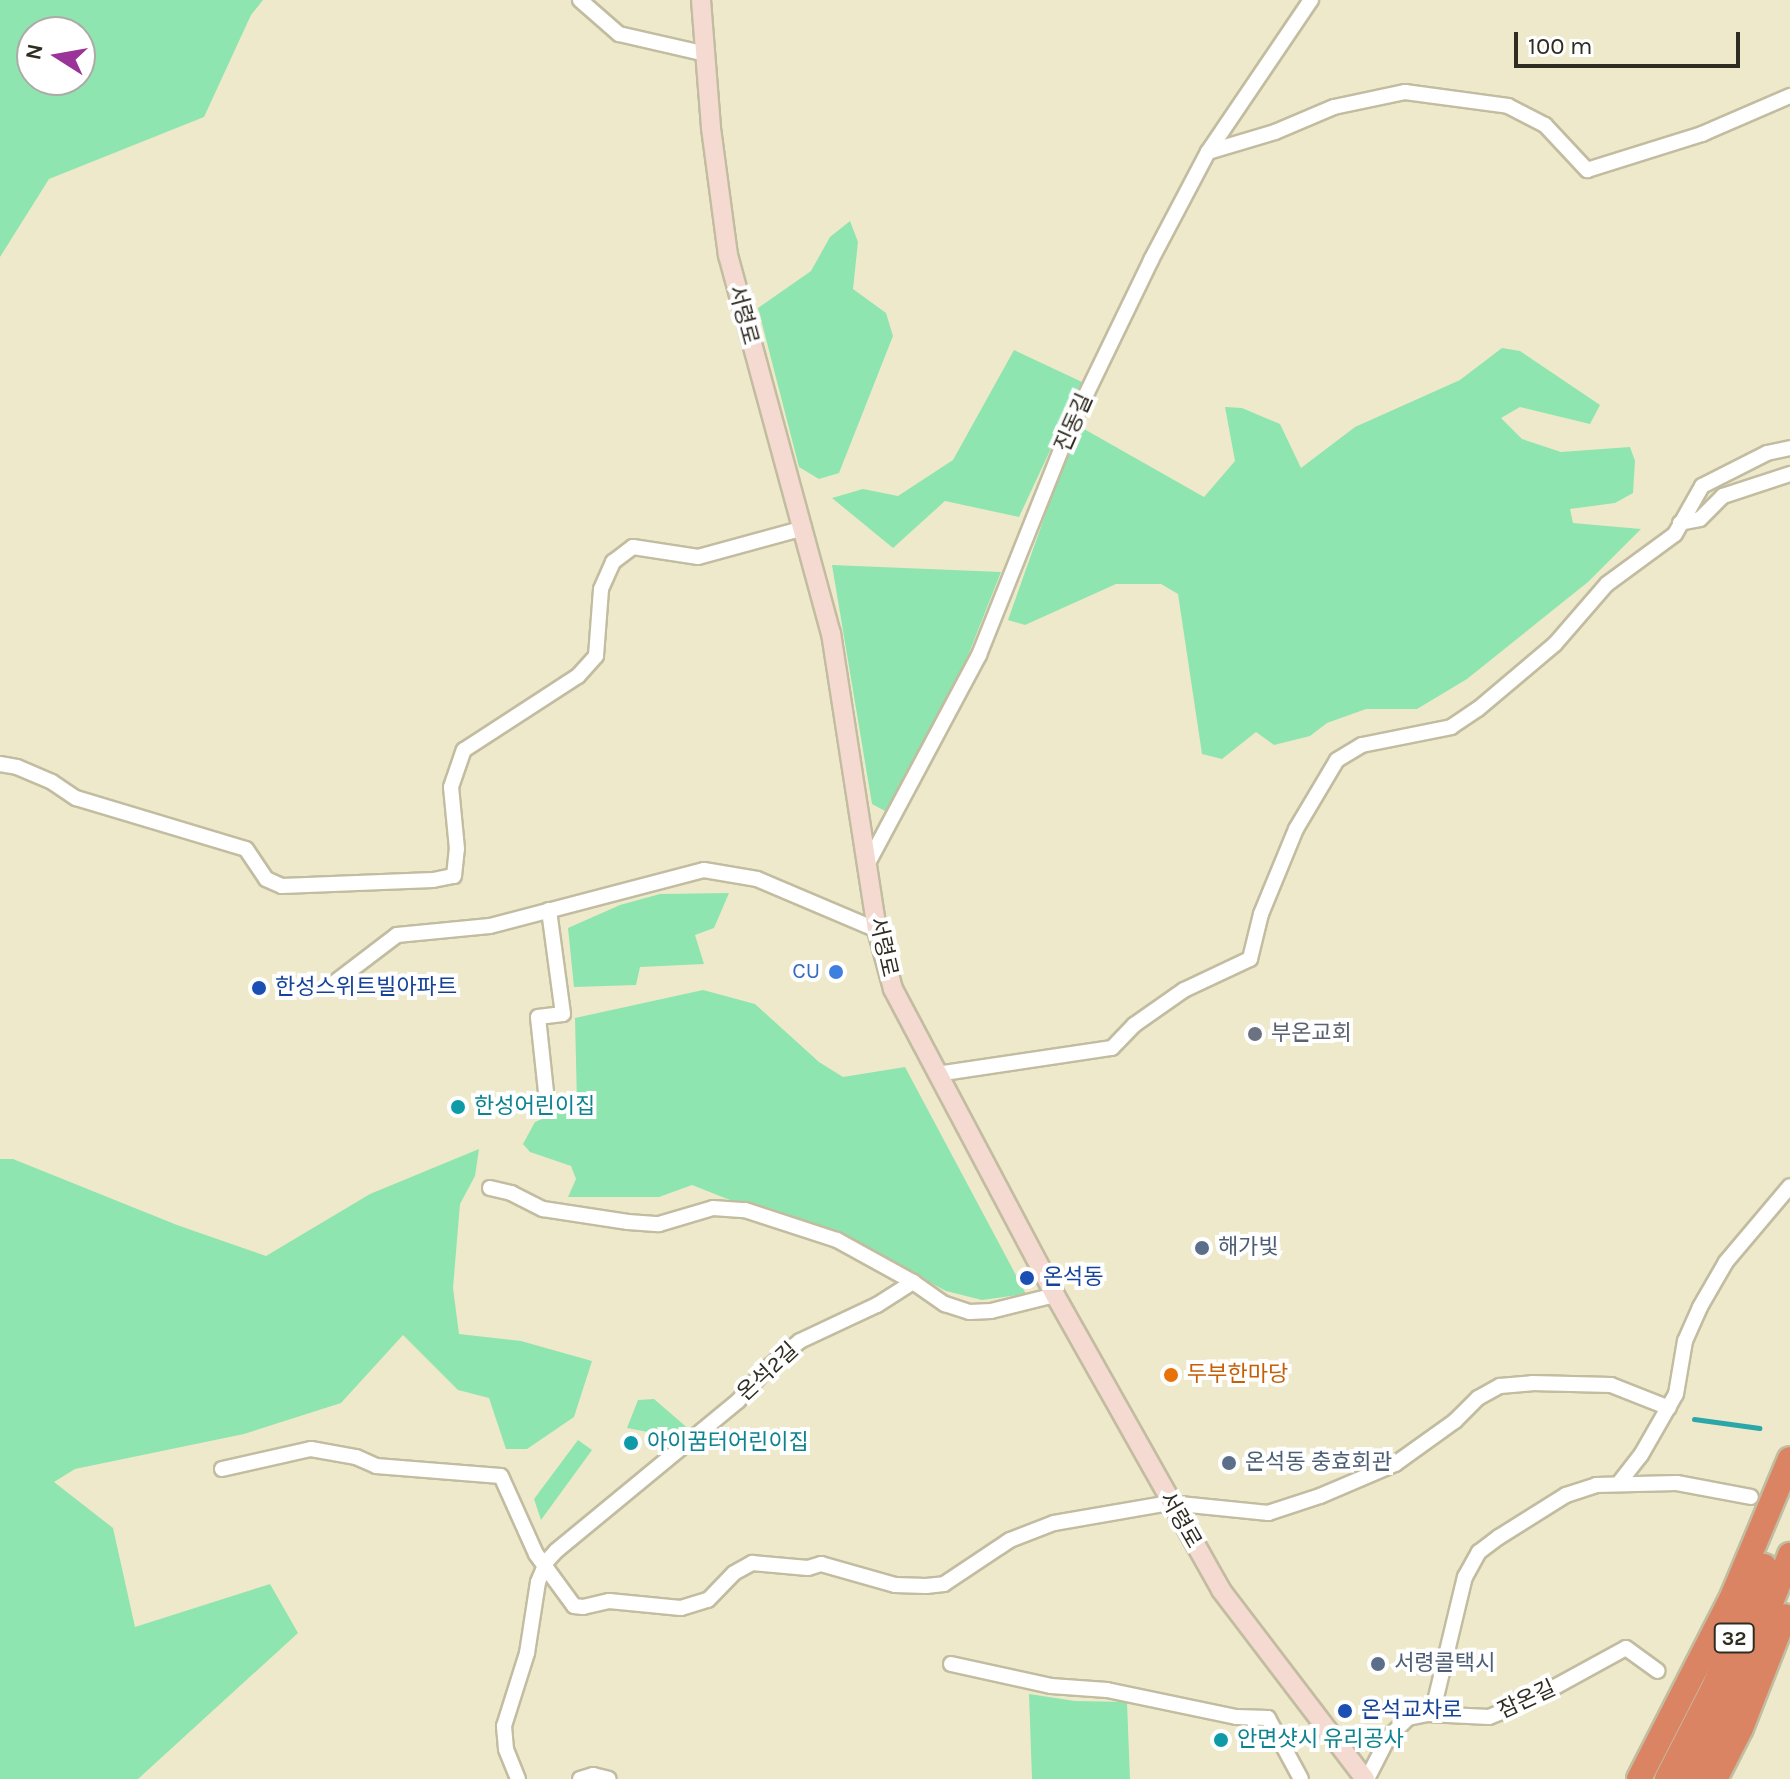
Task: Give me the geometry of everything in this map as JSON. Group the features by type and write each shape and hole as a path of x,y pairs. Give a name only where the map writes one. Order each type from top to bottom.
{"highway":[{"path":"1639,1779 1733,1595 1790,1459"},
{"name":"32","path":"1667,1779 1729,1651 1790,1492"},
{"name":"32","path":"1690,1779 1744,1670 1790,1555"},
{"path":"1715,1779 1741,1728 1790,1601"}],"street":[{"path":"580,0 619,34 706,54"},
{"name":"서령로","path":"701,0 717,181 731,270 831,633 877,930 893,989 1055,1295 1170,1503 1230,1603 1366,1779"},
{"name":"진동길","path":"868,863 979,655 1068,432 1208,152 1311,0"},
{"path":"1208,152 1275,132 1334,107 1405,92 1508,106 1545,125 1587,170 1702,134 1790,96"},
{"path":"937,1074 1112,1048 1134,1025 1184,990 1250,959 1261,914 1296,829 1337,760 1362,745 1451,727 1478,709 1555,644 1607,584 1675,534 1702,486 1767,453 1790,448"},
{"path":"1680,523 1700,519 1723,496 1790,474"},
{"path":"0,764 17,767 52,782 76,798 246,849 266,879 282,886 433,880 454,876 457,849 451,787 464,750 578,676 596,656 601,589 613,562 633,547 698,557 804,528"},
{"path":"330,986 397,935 490,926 678,874 717,870 757,879 877,930"},
{"path":"546,1092 538,1017 563,1014 549,910"},
{"path":"1619,1483 1641,1455 1676,1394 1685,1341 1700,1307 1726,1262 1790,1186"},
{"path":"490,1188 511,1193 543,1209 628,1222 659,1224 713,1208 745,1210 837,1240 913,1282 945,1304 970,1312 991,1311 1055,1295"},
{"name":"온석2길","path":"518,1779 506,1749 504,1726 527,1653 535,1593 544,1566 561,1546 738,1401 764,1371 800,1341 877,1305 913,1282"},
{"path":"222,1469 311,1449 356,1457 376,1466 501,1476 544,1566 557,1587 578,1607 609,1601 681,1608 700,1605 743,1565 764,1562 808,1568 821,1564 895,1585 926,1586 944,1584 1010,1540 1054,1523 1170,1503 1268,1513 1320,1496 1395,1464 1455,1421 1478,1398 1500,1386 1532,1383 1611,1385 1669,1408"},
{"path":"1432,1714 1465,1577 1479,1552 1566,1495 1596,1485 1677,1483 1751,1497"},
{"name":"잠온길","path":"1366,1779 1400,1723 1417,1715 1489,1717 1543,1694 1626,1648 1658,1671"},
{"path":"951,1664 1051,1686 1107,1690 1236,1717 1268,1718 1301,1779"},
{"path":"580,1779 597,1775 609,1779"}],"green space":[{"path":"0,0 263,0 251,15 204,117 49,179 0,257"},
{"path":"850,221 858,242 853,289 886,313 893,336 839,473 819,479 799,467 758,308 811,271 830,237"},
{"path":"1502,348 1520,351 1600,405 1590,424 1520,407 1501,418 1522,439 1561,452 1630,447 1635,461 1633,493 1615,503 1570,509 1573,523 1641,529 1588,582 1467,679 1417,709 1366,709 1327,723 1310,736 1274,745 1256,732 1222,759 1202,754 1178,594 1161,584 1116,584 1025,625 1008,620 1077,425 1204,497 1235,461 1225,407 1242,408 1280,424 1301,468 1355,427 1460,380"},
{"path":"1014,350 1082,382 1019,517 945,501 893,548 832,498 863,489 898,496 953,460"},
{"path":"832,565 1001,572 967,658 897,801 885,811 872,804"},
{"path":"729,893 714,928 695,935 704,964 640,967 636,985 574,987 568,928 620,905 660,894"},
{"path":"703,990 755,1004 819,1062 843,1077 905,1067 1026,1294 982,1300 946,1291 825,1227 735,1202 692,1185 659,1197 568,1197 576,1179 571,1166 530,1152 523,1144 535,1122 577,1104 575,1018"},
{"path":"479,1149 475,1176 460,1204 453,1288 459,1334 521,1341 592,1361 574,1417 527,1449 506,1449 489,1398 458,1390 403,1335 341,1403 244,1434 75,1469 54,1482 113,1528 135,1627 270,1584 298,1633 138,1779 0,1779 0,1159 13,1159 177,1225 266,1256 370,1194"},
{"path":"654,1399 691,1431 675,1444 653,1438 653,1433 627,1428 638,1400"},
{"path":"578,1440 592,1450 541,1520 534,1499"},
{"path":"1029,1694 1075,1701 1127,1702 1130,1779 1032,1779"}],"waterway":[{"path":"1694,1419 1759,1428"}],"place":[{"name":"CU","path":"836,972"},
{"name":"한성스위트빌아파트","path":"259,988"},
{"name":"부온교회","path":"1255,1034"},
{"name":"한성어린이집","path":"458,1107"},
{"name":"해가빛","path":"1202,1248"},
{"name":"온석동","path":"1027,1278"},
{"name":"두부한마당","path":"1171,1375"},
{"name":"아이꿈터어린이집","path":"631,1443"},
{"name":"온석동 충효회관","path":"1229,1463"},
{"name":"서령콜택시","path":"1378,1664"},
{"name":"온석교차로","path":"1345,1711"},
{"name":"안면샷시 유리공사","path":"1221,1740"}]}
